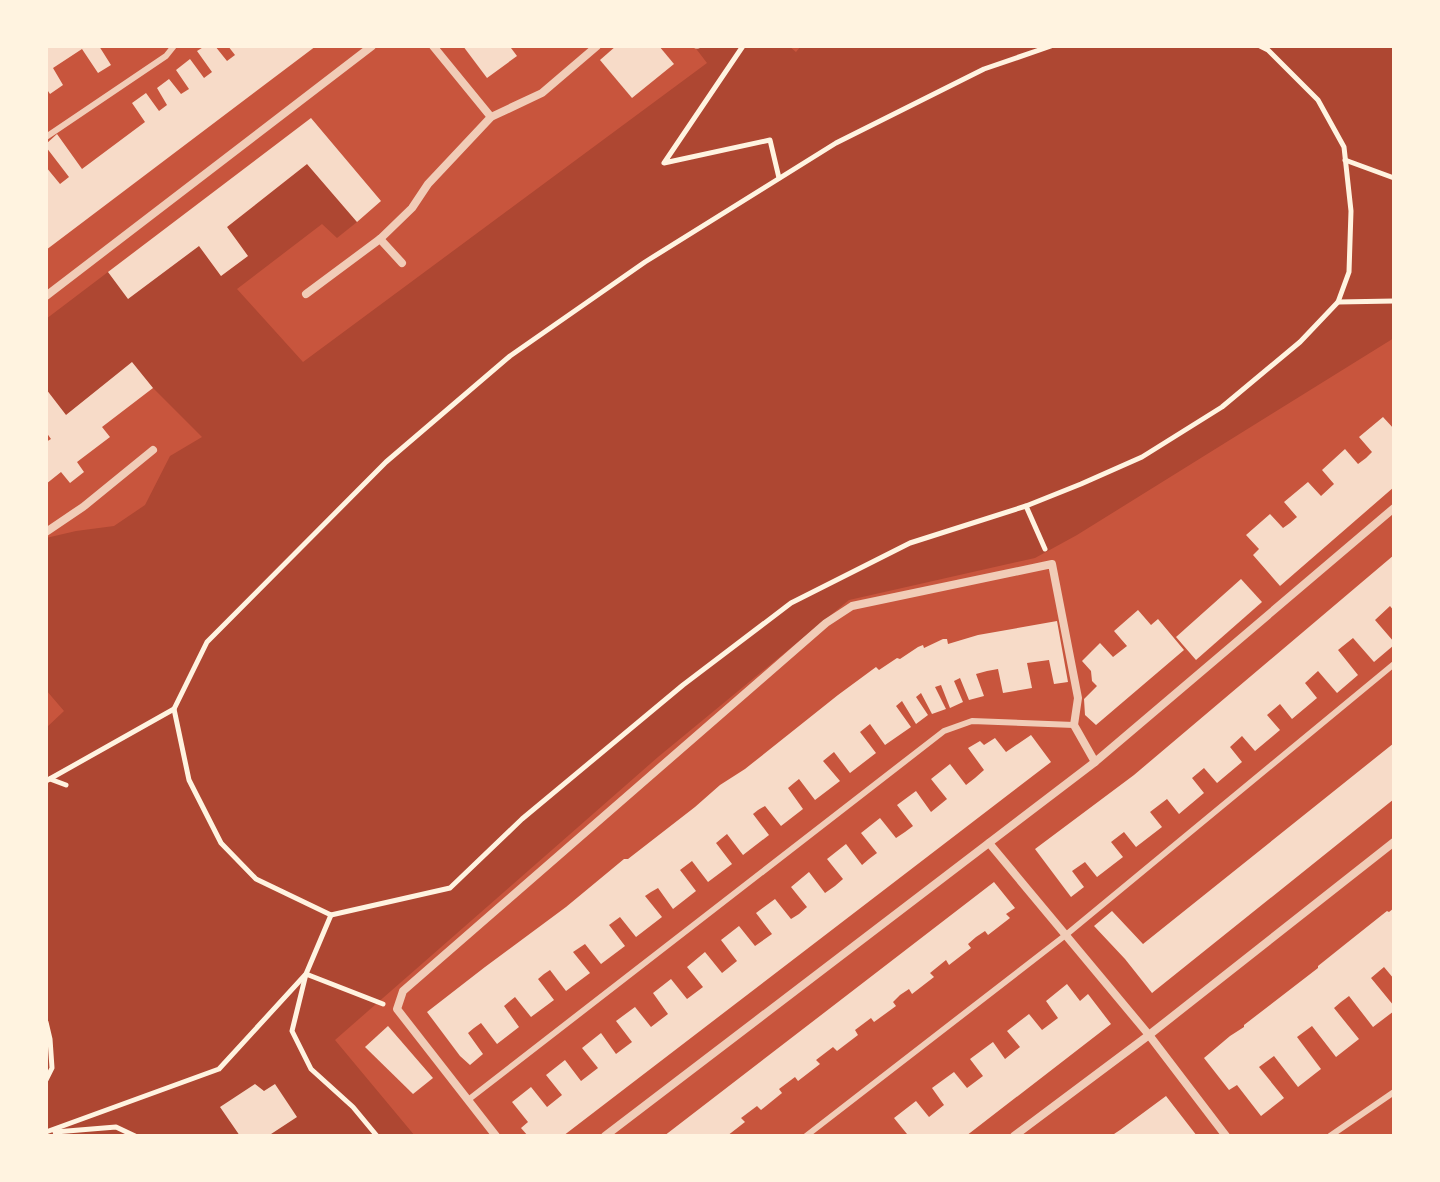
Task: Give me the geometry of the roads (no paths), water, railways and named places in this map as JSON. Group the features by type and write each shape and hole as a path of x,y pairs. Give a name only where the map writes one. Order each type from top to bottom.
{"street":[{"path":"46,296 372,46"},
{"path":"433,46 491,117"},
{"path":"306,294 380,239 412,208 428,184 491,117 542,93 597,46"},
{"path":"380,239 402,263"},
{"path":"46,532 83,507 153,450"},
{"path":"605,1136 1095,762 1394,508"},
{"path":"496,1136 397,1009 403,991 826,623 852,606 1052,564 1078,698 1074,725 1095,762"},
{"path":"1014,1136 1149,1035 1394,842"},
{"path":"989,843 1149,1035 1226,1136"}],"lane":[{"path":"46,137 166,56 174,46"},
{"path":"806,1136 1067,934 1394,664"},
{"path":"468,1100 944,731 972,721 1074,725"},
{"path":"1330,1136 1394,1092"}]}
